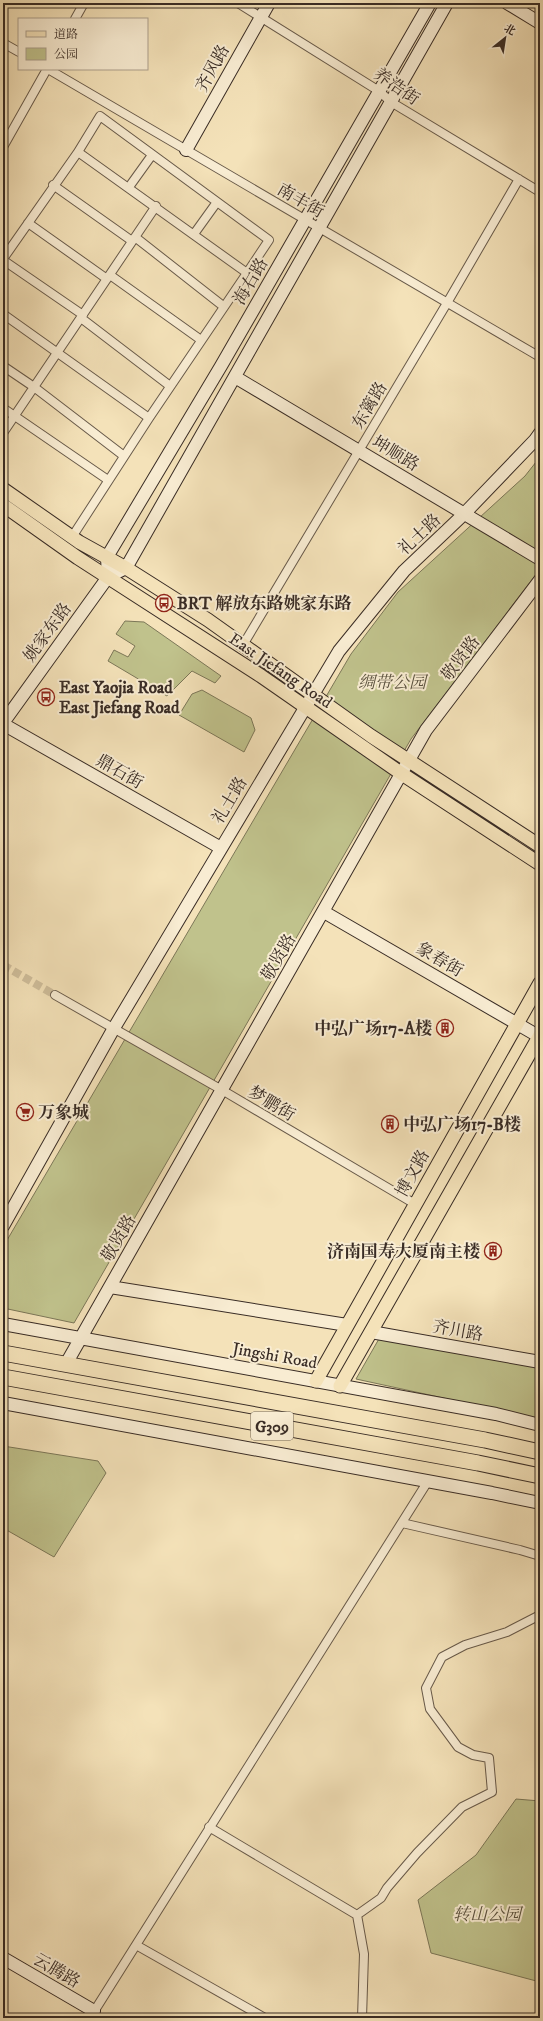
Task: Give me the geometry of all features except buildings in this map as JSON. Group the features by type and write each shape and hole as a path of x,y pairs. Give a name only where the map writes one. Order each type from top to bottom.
{"highway":[{"name":"G309","path":"3,1353 485,1440 540,1452"},
{"name":"G309","path":"3,1377 478,1463 540,1476"}],"main road":[{"name":"East Jiefang Road","path":"3,489 72,537 126,568 208,620 312,695 540,846"},
{"name":"East Jiefang Road","path":"3,505 108,577 257,674 402,774 540,864"},
{"name":"博文路","path":"316,1381 540,983"},
{"path":"340,1386 540,1036"}],"street":[{"path":"76,18 84,3"},
{"name":"养浩街","path":"238,3 379,91 391,102 540,192"},
{"name":"齐风路","path":"186,150 269,3"},
{"name":"海右路","path":"107,557 221,366 430,3"},
{"name":"海右路","path":"126,568 447,3"},
{"path":"508,3 540,22"},
{"path":"3,43 18,51"},
{"path":"3,147 46,70"},
{"name":"南丰街","path":"49,70 540,358"},
{"path":"72,537 200,340 269,240 100,116 78,152 3,259 82,317 170,386"},
{"path":"78,152 156,206 247,273"},
{"path":"129,188 152,154"},
{"name":"东篱路","path":"243,645 447,303 519,179"},
{"path":"53,186 133,239 223,306"},
{"path":"194,234 217,202"},
{"path":"3,433 156,206"},
{"path":"28,223 200,340"},
{"path":"3,314 149,418"},
{"path":"3,366 34,387 124,456"},
{"name":"坤顺路","path":"235,377 540,559"},
{"path":"3,408 108,480"},
{"name":"礼士路","path":"3,1226 114,1028 339,651 404,571 464,514 540,433"},
{"path":"107,557 108,577"},
{"name":"姚家东路","path":"3,723 108,577 126,568"},
{"name":"敬贤路","path":"66,1364 426,730 540,580"},
{"name":"鼎石街","path":"3,723 221,848"},
{"name":"象春街","path":"324,912 540,1036"},
{"name":"梦鹏街","path":"54,995 222,1090 415,1204"},
{"path":"110,1287 347,1325"},
{"name":"Jingshi Road","path":"3,1324 496,1414 540,1426"},
{"name":"齐川路","path":"371,1332 540,1362"},
{"path":"3,1403 540,1503"},
{"path":"92,2015 428,1481"},
{"path":"402,1523 540,1556"},
{"path":"357,1915 381,1898 387,1888 417,1853 462,1807 492,1792 489,1758 473,1754 458,1747 430,1710 426,1688 442,1657 465,1645 507,1632 540,1615"},
{"path":"210,1827 357,1915 364,1954 362,2018"},
{"path":"136,1945 265,2018"},
{"name":"云腾路","path":"3,1958 92,2015"}],"green space":[{"name":"绸带公园","path":"540,457 540,569 411,739 74,1323 3,1308 3,1247 351,654 398,592 525,476"},
{"path":"125,621 144,622 221,676 215,683 192,671 167,696 108,661 114,650 128,657 135,646 116,634"},
{"path":"202,690 251,718 255,730 244,752 179,715 192,694"},
{"path":"384,1330 540,1365 540,1419 356,1379"},
{"path":"3,1446 98,1461 106,1473 54,1557 3,1528"},
{"name":"转山公园","path":"516,1799 540,1801 540,1982 431,1953 418,1900 476,1855"}],"tunnel":[{"path":"3,965 55,995"}],"place":[{"name":"BRT 解放东路姚家东路","path":"164,603"},
{"name":"East Yaojia Road East Jiefang Road","path":"46,697"},
{"name":"中弘广场17-A楼","path":"445,1028"},
{"name":"万象城","path":"25,1112"},
{"name":"中弘广场17-B楼","path":"390,1124"},
{"name":"济南国寿大厦南主楼","path":"493,1251"}]}
